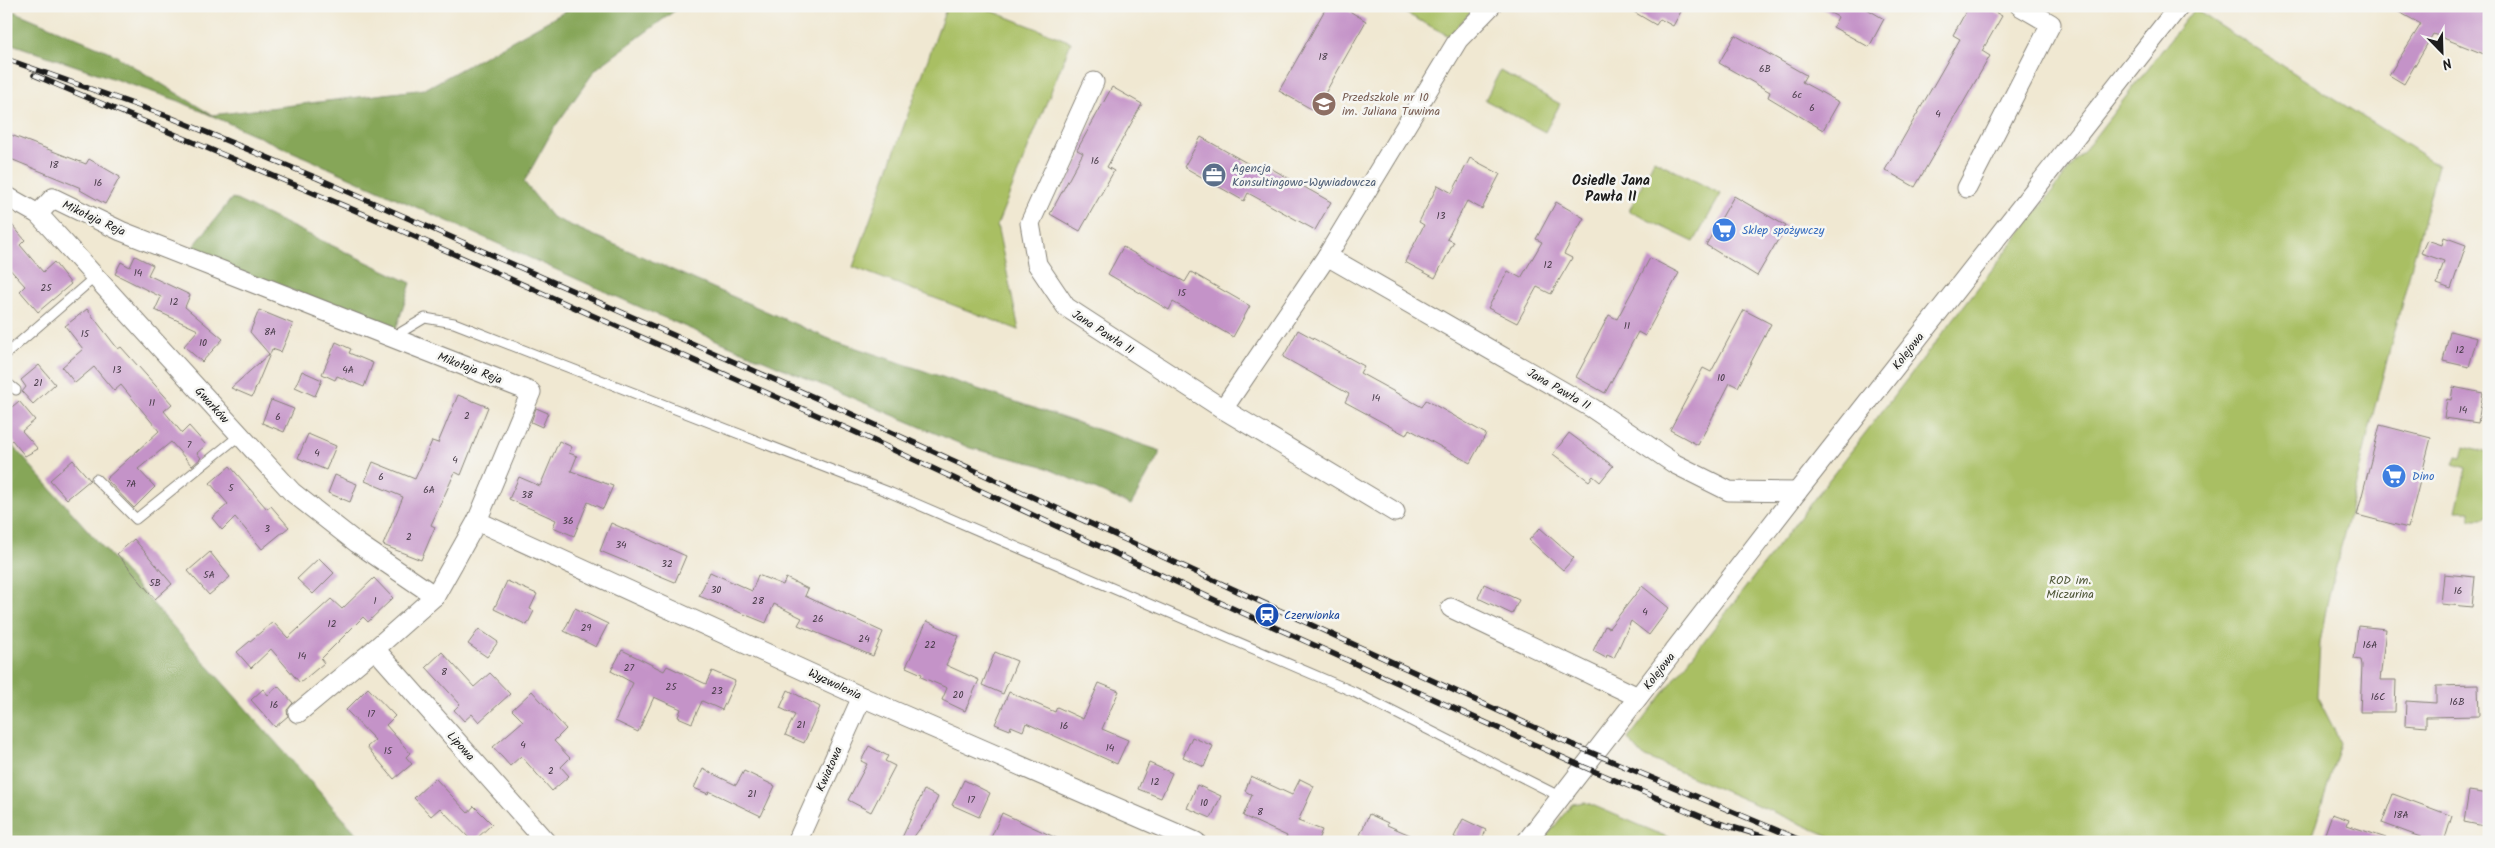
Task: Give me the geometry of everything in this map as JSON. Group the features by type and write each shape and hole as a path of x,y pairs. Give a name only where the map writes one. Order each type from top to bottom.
{"street":[{"path":"1223,410 1327,256 1458,40 1492,6"},
{"path":"1967,188 2052,24 2020,6"},
{"name":"Kolejowa","path":"1526,842 1797,492 2179,6"},
{"name":"Jana Pawła II","path":"1094,82 1030,223 1038,264 1066,307 1223,410 1395,512"},
{"name":"Gwarków","path":"6,196 38,214 292,492 357,544 435,596"},
{"name":"Mikołaja Reja","path":"38,214 53,198 121,231 532,392 477,520 435,596 298,713"},
{"name":"Jana Pawła II","path":"1327,256 1592,408 1675,464 1729,491 1797,492"},
{"name":"Wyzwolenia","path":"477,520 862,697 1196,842"},
{"name":"Kolejowa","path":"1451,608 1638,697"},
{"name":"Lipowa","path":"375,649 546,842"},
{"name":"Kwiatowa","path":"797,842 862,697"}],"lane":[{"path":"6,354 95,277"},
{"path":"393,337 425,318 454,323 891,493 1354,692 1561,797"},
{"path":"6,382 16,390"},
{"path":"96,479 136,519 240,436"}],"green space":[{"path":"575,6 681,6 596,69 554,128 524,182 552,217 827,338 1161,451 1131,505 1040,465 970,448 653,313 179,101 6,42 6,8 110,52 212,115 425,89"},
{"path":"947,6 979,6 1071,42 997,225 1019,330 853,267"},
{"path":"1392,6 1476,6 1449,36"},
{"name":"ROD im. Miczurina","path":"2194,9 2438,165 2374,410 2327,604 2320,643 2317,696 2341,743 2310,842 1843,842 1643,756 1628,739"},
{"path":"1500,71 1560,104 1545,132 1485,100"},
{"path":"1654,160 1721,194 1694,242 1629,211"},
{"path":"232,198 411,283 396,329 189,252"},
{"path":"6,438 364,842 6,842"},
{"path":"2464,447 2489,453 2489,516 2484,519 2470,519 2470,511 2456,511 2466,468 2453,464 2456,456 2461,457"},
{"path":"1585,802 1679,842 1542,842 1572,804"}],"building":[{"path":"1327,6 1341,6 1366,21 1315,111 1279,91"},
{"path":"1624,6 1684,6 1673,26 1660,19 1656,25"},
{"path":"1817,6 1862,6 1884,19 1869,47 1833,27 1838,17"},
{"path":"1969,6 1984,6 2002,16 1982,51 1990,56 1915,187 1885,170 1960,39 1953,35"},
{"path":"2388,6 2472,6 2489,13 2489,56 2433,34 2404,84 2389,75 2421,24"},
{"path":"1735,35 1806,75 1802,82 1839,102 1823,130 1768,97 1770,92 1719,63"},
{"path":"1112,87 1142,104 1107,167 1114,171 1080,231 1050,214 1083,153 1077,150"},
{"path":"6,133 86,164 89,159 120,177 105,204 80,190 81,188 6,157"},
{"path":"1201,137 1261,171 1265,165 1331,202 1315,230 1248,193 1244,201 1184,167"},
{"path":"1470,158 1500,174 1482,209 1467,201 1447,239 1454,242 1435,278 1405,262 1424,225 1419,222 1438,185 1452,193"},
{"path":"1734,196 1786,226 1757,276 1706,245"},
{"path":"1556,202 1584,218 1564,254 1572,258 1551,294 1537,287 1517,323 1488,308 1508,271 1521,278 1542,242 1536,239"},
{"path":"6,218 25,240 20,245 43,272 54,262 71,284 38,312 20,291 25,286 6,265"},
{"path":"2444,237 2466,245 2451,289 2437,284 2444,261 2421,253 2427,240 2442,245"},
{"path":"1123,247 1185,282 1191,272 1250,306 1233,337 1173,302 1169,310 1108,274"},
{"path":"135,256 153,265 148,275 190,295 185,307 223,339 202,362 184,346 198,330 155,310 161,297 115,274 121,262 130,267"},
{"path":"1650,258 1679,273 1645,336 1638,332 1605,393 1576,377 1609,315 1617,319"},
{"path":"87,309 118,349 121,347 172,404 164,411 182,433 189,426 206,445 197,453 201,458 192,466 171,442 138,469 155,487 134,508 106,479 159,431 121,385 114,391 94,367 75,383 62,367 83,349 65,326"},
{"path":"259,310 293,324 281,352 272,349 252,397 231,388 269,354 250,332"},
{"path":"1744,310 1771,324 1738,387 1730,383 1698,445 1670,430 1703,368 1711,372"},
{"path":"1298,330 1364,366 1360,373 1422,407 1426,400 1486,434 1470,463 1409,429 1406,435 1345,402 1349,394 1283,357"},
{"path":"2450,331 2477,338 2469,367 2443,361"},
{"path":"336,342 351,349 349,353 373,363 364,387 337,376 335,380 322,374"},
{"path":"39,365 55,384 33,404 22,392 26,387 21,380"},
{"path":"302,371 322,380 315,396 295,387"},
{"path":"2453,387 2483,393 2478,423 2444,418 2447,399 2451,400"},
{"path":"458,395 488,407 461,475 455,472 431,525 435,527 421,560 383,545 403,497 365,481 373,462 415,479 432,441 438,443"},
{"path":"271,400 294,409 284,432 262,423"},
{"path":"19,401 35,420 22,431 38,449 25,456 12,440 6,445 6,412"},
{"path":"536,408 548,413 542,427 531,422"},
{"name":"Dino","path":"2380,425 2431,438 2408,528 2357,515"},
{"path":"1569,433 1613,466 1600,482 1593,476 1589,481 1553,454"},
{"path":"308,434 336,446 326,470 298,458"},
{"path":"559,441 572,447 569,453 577,456 571,471 613,486 603,509 588,502 574,536 553,527 556,520 509,499 519,477 540,486"},
{"path":"73,460 90,480 67,499 50,480"},
{"path":"230,466 267,509 271,506 289,527 262,549 235,517 222,530 212,518 228,504 210,483"},
{"path":"335,475 357,484 350,502 328,493"},
{"path":"611,523 686,556 675,582 600,551"},
{"path":"1540,528 1574,558 1563,570 1529,540"},
{"path":"134,539 172,584 155,599 117,554"},
{"path":"210,552 230,577 209,595 188,571"},
{"path":"319,558 334,573 313,594 297,579"},
{"path":"710,572 752,591 758,575 783,585 786,578 808,589 805,596 883,632 873,656 798,625 802,618 774,604 766,623 699,596"},
{"path":"2444,574 2475,577 2472,607 2441,604"},
{"path":"374,578 393,598 368,622 363,617 321,659 324,663 300,683 271,649 251,668 237,652 273,622 288,638 331,599 342,609"},
{"path":"507,581 537,594 530,609 534,611 527,625 494,609"},
{"path":"1484,584 1519,600 1512,614 1478,598"},
{"path":"1642,586 1669,608 1649,635 1631,621 1614,658 1607,655 1606,658 1593,651 1605,626 1609,628"},
{"path":"575,608 608,624 596,647 564,631"},
{"path":"927,621 959,636 946,665 979,680 965,711 942,700 947,688 921,677 922,674 906,667"},
{"path":"2358,626 2386,629 2380,680 2396,680 2395,712 2360,712 2362,665 2361,660 2354,659"},
{"path":"479,629 498,642 487,657 468,644"},
{"path":"622,650 664,671 667,666 706,684 712,671 735,681 722,710 702,701 692,723 678,717 681,709 654,697 638,732 615,721 633,683 611,671"},
{"path":"442,652 474,687 490,673 510,694 479,722 472,714 464,721 454,710 460,704 426,667"},
{"path":"995,652 1017,661 1003,694 982,685"},
{"path":"1099,683 1119,691 1102,729 1128,740 1117,764 1026,723 1023,731 1011,726 1010,730 995,724 1009,692 1055,712 1057,707 1083,719"},
{"path":"2478,685 2479,716 2426,717 2426,727 2405,725 2406,701 2436,703 2436,686"},
{"path":"278,686 293,703 287,710 288,716 275,727 251,700 263,689 268,695"},
{"path":"368,688 395,716 386,725 410,753 406,757 412,764 394,779 367,747 375,740 346,710"},
{"path":"788,690 820,707 804,743 785,735 795,715 780,708"},
{"path":"532,691 566,729 554,741 570,758 561,767 569,776 552,791 521,756 510,766 493,747 523,721 512,710"},
{"path":"1192,737 1213,746 1204,767 1183,757"},
{"path":"869,746 888,756 885,761 895,766 871,812 848,800 867,764 861,761"},
{"path":"1149,763 1172,773 1161,798 1138,789"},
{"path":"703,769 736,785 744,771 775,786 761,816 709,791 708,794 694,788"},
{"path":"1251,776 1292,795 1300,779 1314,786 1298,821 1322,830 1317,842 1284,842 1287,836 1243,816 1252,795 1245,791"},
{"path":"435,778 468,813 474,806 492,824 473,842 440,808 431,816 414,798"},
{"path":"964,780 990,793 979,817 952,805"},
{"path":"1197,785 1221,796 1211,818 1187,808"},
{"path":"924,790 938,797 930,815 910,842 900,842"},
{"path":"2469,791 2489,794 2489,827 2464,822"},
{"path":"2393,794 2452,816 2444,842 2434,842 2382,823"},
{"path":"1002,813 1065,842 989,842"},
{"path":"1369,814 1388,823 1387,825 1426,842 1376,842 1360,835"},
{"path":"2332,814 2349,820 2347,825 2389,839 2388,842 2322,842"},
{"path":"1463,819 1486,830 1481,842 1465,842 1454,837"}],"railway":[{"path":"6,59 167,116 317,178 834,406 1571,744 1805,842"},
{"path":"34,75 366,215 855,432 1234,609 1584,767 1709,820 1781,842"}],"place":[{"name":"Przedszkole nr 10 im. Juliana Tuwima","path":"1324,104"},
{"name":"Agencja Konsultingowo-Wywiadowcza","path":"1214,175"},
{"name":"Sklep spożywczy","path":"1724,230"},
{"name":"Dino","path":"2394,476"},
{"name":"Czerwionka","path":"1267,615"}],"district":[{"name":"Osiedle Jana Pawła II","path":"1611,188"}]}
